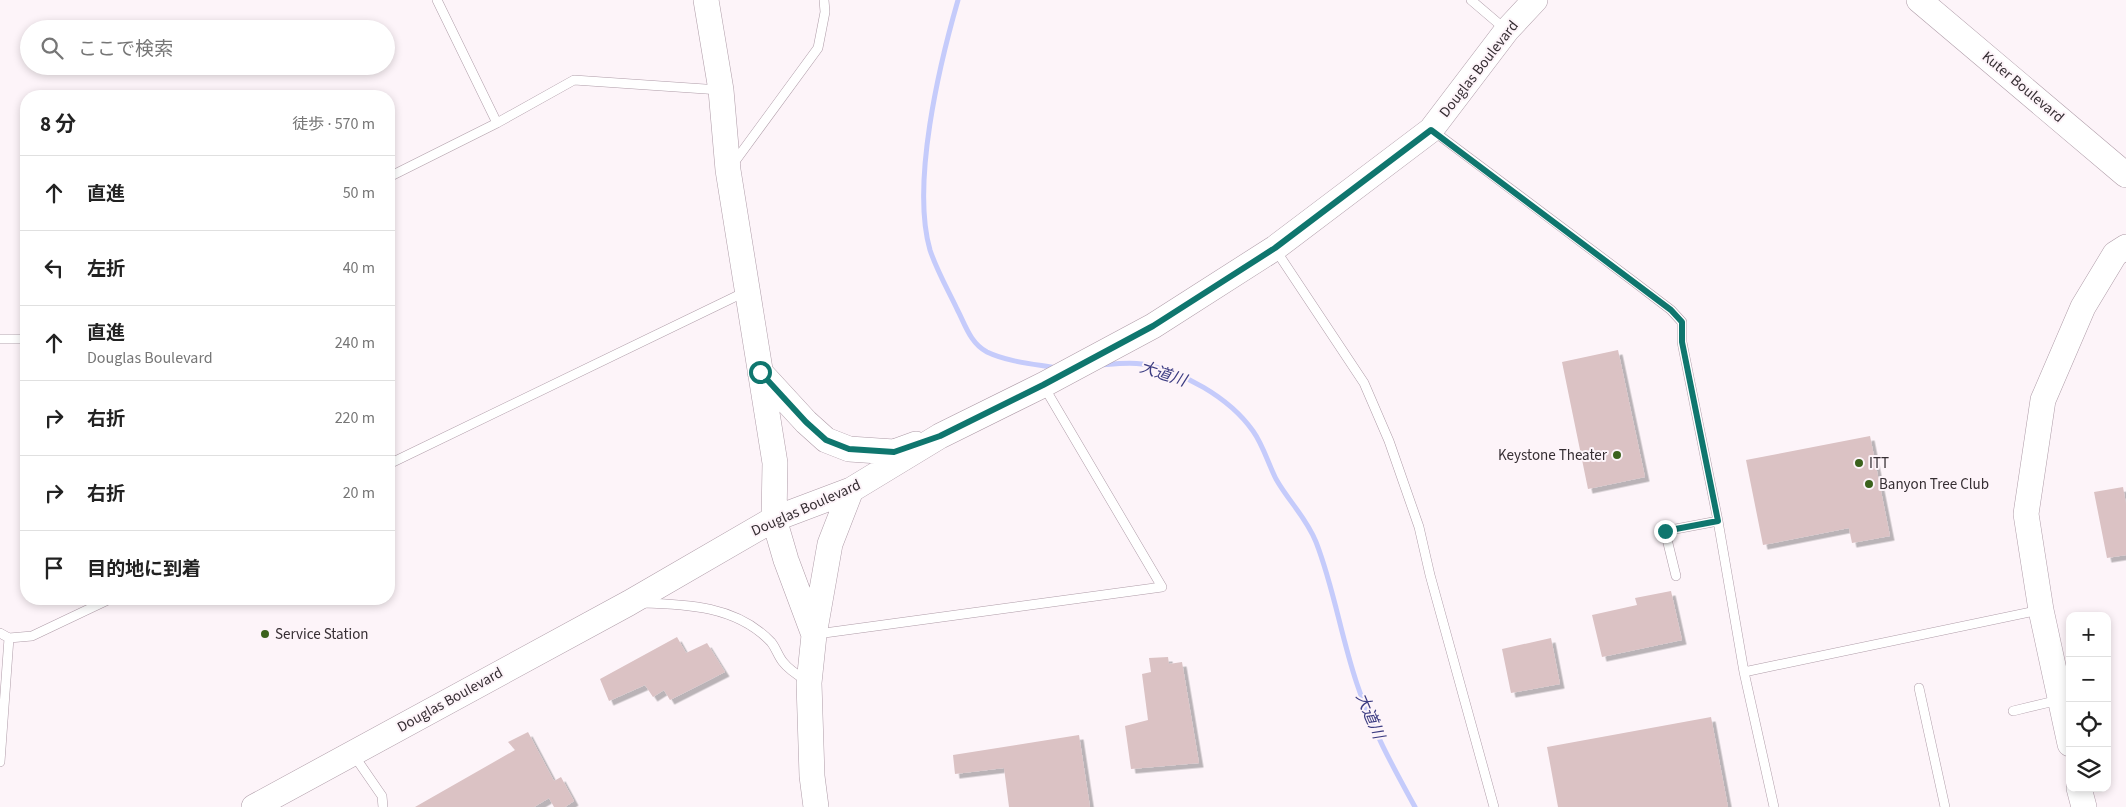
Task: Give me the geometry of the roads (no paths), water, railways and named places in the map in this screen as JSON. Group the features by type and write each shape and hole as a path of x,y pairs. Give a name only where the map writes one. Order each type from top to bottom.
{"street":[{"path":"706,0 721,90 728,170 775,463 774,519 786,560 814,635"},
{"name":"Douglas Boulevard","path":"254,807 629,603 774,519 851,490 940,436 1043,385 1153,326 1275,248 1431,130 1507,30 1535,0"},
{"name":"Kuter Boulevard","path":"1919,0 2126,175"},
{"path":"2066,726 2040,610 2026,514 2043,400 2083,308 2115,254 2126,246"},
{"path":"760,372 806,422 826,440 849,449 894,452 940,436"},
{"path":"816,807 812,776 809,683 814,635 830,544 851,490"},
{"path":"2080,792 2084,807"}],"lane":[{"path":"437,0 497,123"},
{"path":"728,170 818,48 826,12 824,0"},
{"path":"1471,0 1507,30"},
{"path":"395,173 497,123 574,80 721,90"},
{"path":"1431,130 1640,286 1671,310 1682,322 1682,342 1718,521 1744,672 1774,807"},
{"path":"1275,248 1364,383 1389,441 1419,527 1430,574 1494,807"},
{"path":"395,461 748,291"},
{"path":"0,339 20,339"},
{"path":"814,635 1162,587 1043,385"},
{"path":"1676,576 1665,531 1718,521"},
{"path":"629,603 698,606 718,610 740,619 772,643 783,663 809,683"},
{"path":"0,633 9,638 32,636 97,605"},
{"path":"1744,672 2040,610"},
{"path":"0,762 9,638"},
{"path":"1919,688 1945,807"},
{"path":"2013,711 2060,700"},
{"path":"352,753 382,796 383,807"}],"waterway":[{"name":"大道川","path":"958,0 936,91 926,159 925,223 930,250 939,273 976,344 987,352 1004,358 1057,368"},
{"name":"大道川","path":"1100,365 1142,364 1157,367 1188,379 1204,387 1231,407 1257,436 1276,479 1307,525 1316,542 1328,577 1351,666 1363,700 1383,747 1415,807"}],"place":[{"name":"Keystone Theater","path":"1617,455"},
{"name":"ITT","path":"1859,463"},
{"name":"Banyon Tree Club","path":"1869,484"},
{"name":"Service Station","path":"265,634"}]}
